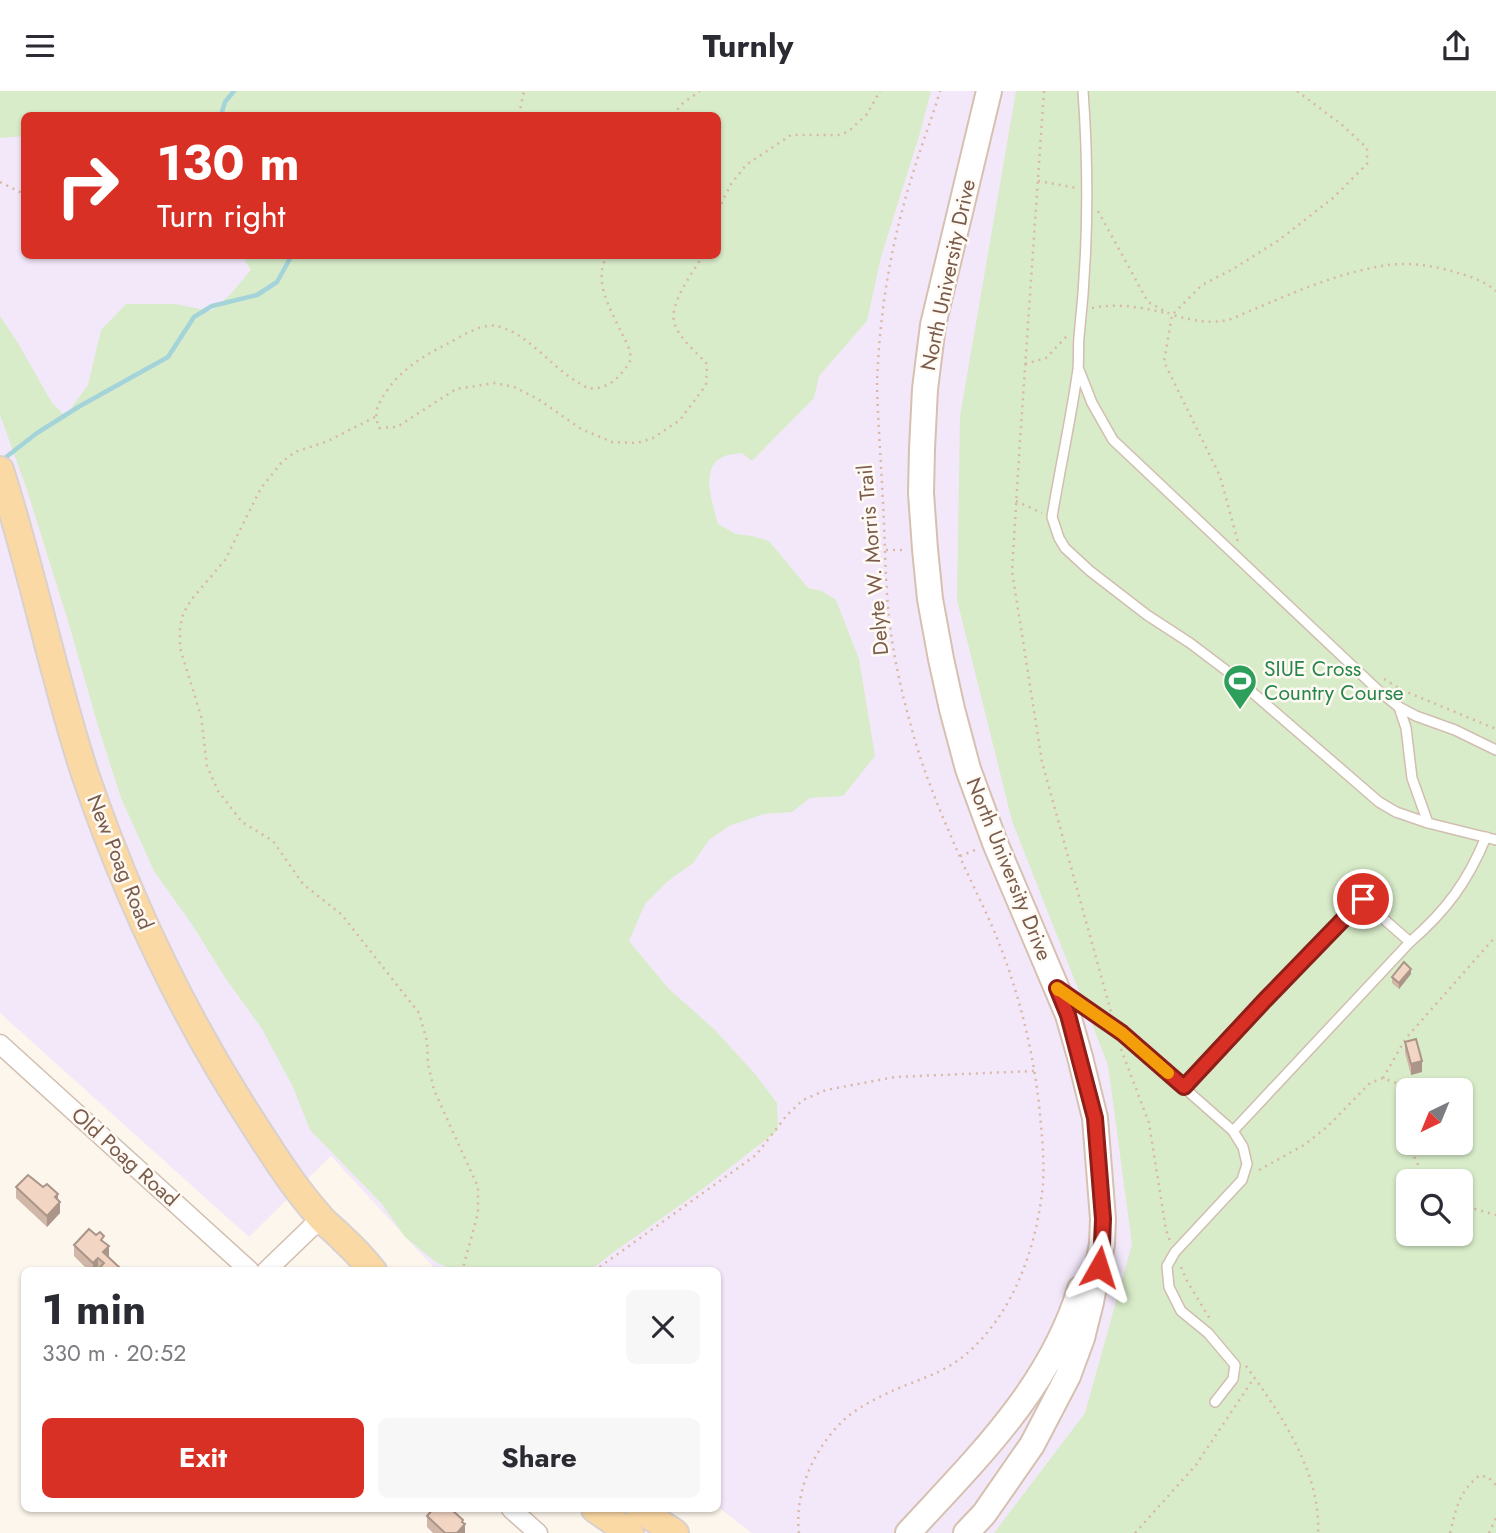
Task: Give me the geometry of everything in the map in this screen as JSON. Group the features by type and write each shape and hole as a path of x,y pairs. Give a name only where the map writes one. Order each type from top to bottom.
{"main road":[{"name":"North University Drive","path":"966,1533 984,1514 1025,1456 1068,1376 1082,1338 1099,1267 1103,1219 1095,1118 1068,1015 995,843 968,769 952,709 930,599 921,493 925,389 933,325 989,91"},
{"name":"New Poag Road","path":"0,470 84,770 139,914 197,1030 235,1096 271,1151 321,1218 338,1250 351,1267"},
{"name":"North University Drive","path":"908,1533 1001,1431 1048,1364 1079,1294 1100,1189"},
{"name":"New Poag Road","path":"321,1218 369,1267"},
{"path":"599,1512 630,1533"},
{"path":"644,1512 675,1533"}],"street":[{"name":"Old Poag Road","path":"0,1044 246,1267"},
{"path":"270,1267 321,1218"},
{"path":"514,1512 538,1533"}],"lane":[{"path":"1083,91 1087,190 1082,315 1078,367 1052,517 1059,538 1065,548 1090,571 1231,674 1379,802 1396,812 1428,823 1491,839 1450,903 1410,941 1233,1131"},
{"path":"1078,367 1092,403 1113,440 1380,692 1416,716 1455,730 1496,750"},
{"path":"1399,707 1406,728 1412,778 1428,823"},
{"path":"1184,1087 1363,899 1410,941"},
{"path":"1057,988 1115,1028 1233,1131 1243,1147 1247,1164 1242,1180 1175,1252 1167,1266 1169,1286 1181,1311 1208,1333 1235,1365 1233,1379 1215,1402"}],"path":[{"path":"520,112 524,91"},
{"path":"676,112 700,91"},
{"path":"721,204 731,184 746,165 791,135 840,135 849,131 867,114 880,91"},
{"name":"Delyte W. Morris Trail","path":"799,1533 799,1511 807,1474 813,1460 834,1430 867,1403 942,1371 963,1357 980,1341 1008,1303 1033,1241 1043,1182 1043,1149 1034,1070 1013,983 995,932 926,775 912,731 889,619 878,410 878,351 888,271 901,215 940,91"},
{"path":"1044,91 1012,571 1042,762 1115,1028 1149,1123 1166,1230 1187,1281 1213,1322"},
{"path":"1245,566 1220,476 1164,362 1172,315 1202,285 1279,240 1333,198 1367,164 1367,148 1341,124 1297,91"},
{"path":"1038,180 1087,190 1148,302 1172,315"},
{"path":"0,181 21,192"},
{"path":"605,259 603,292 630,349 630,362 616,380 607,386 590,389 569,377 514,332 494,325 478,329 431,351 407,369 390,387 377,407 375,417 379,428 397,427 456,389 495,383 514,387 538,399 581,429 612,442 637,443 653,438 680,420 706,385 707,363 685,340 675,324 673,311 701,259"},
{"path":"1025,365 1046,358 1089,309 1107,305 1141,307 1216,323 1329,279 1390,265 1433,266 1466,275 1496,291"},
{"path":"375,417 328,441 295,452 282,462 261,488 225,560 191,600 183,614 180,648 201,716 207,766 218,791 242,821 273,841 303,884 342,915 419,1013 427,1041 428,1064 434,1090 478,1187 478,1213 463,1267"},
{"path":"1016,501 1052,517"},
{"path":"1380,676 1402,690 1496,729"},
{"path":"1242,1180 1266,1164 1304,1146 1327,1128 1370,1083 1383,1078 1406,1038 1496,936"},
{"path":"600,1267 756,1155 787,1115 803,1100 826,1090 895,1077 1034,1070"},
{"path":"1383,1078 1396,1083"},
{"path":"1473,1208 1496,1215"},
{"path":"1246,1367 1263,1388 1294,1439 1309,1476 1319,1518 1318,1533"},
{"path":"1135,1533 1196,1465 1254,1378"},
{"path":"1450,1533 1467,1485 1480,1475 1489,1478 1496,1485"},
{"path":"1489,1533 1496,1518"}],"shaded area":[{"path":"0,91 1496,91 1496,1533 752,1533 721,1509 721,1267 433,1267 331,1156 249,1237 0,1013"}],"green space":[{"path":"0,91 931,91 881,257 867,321 819,376 814,398 752,461 742,453 725,456 717,461 712,468 709,486 718,524 736,534 769,541 808,588 822,591 836,600 859,659 875,756 843,796 810,798 792,812 764,814 729,826 709,840 693,863 668,881 645,904 629,941 669,989 714,1029 756,1075 777,1103 778,1130 700,1191 595,1267 448,1267 437,1263 405,1237 382,1204 310,1130 293,1087 262,1029 154,871 121,798 26,487 0,415 0,316 52,403 65,416 88,385 101,330 126,304 175,304 211,311 230,295 251,270 244,259 721,259 721,112 21,112 21,136 0,138"},
{"name":"SIUE Cross Country Course","path":"1016,91 1496,91 1496,1533 994,1533 1085,1413 1132,1244 1108,1065 1012,821 957,600 960,416"}],"building":[{"path":"1404,962 1411,969 1399,983 1392,977"},
{"path":"1416,1039 1422,1061 1411,1064 1405,1042"},
{"path":"28,1175 43,1187 47,1184 58,1194 55,1197 60,1202 47,1216 16,1187"},
{"path":"89,1229 96,1235 100,1232 104,1236 101,1240 109,1246 103,1252 119,1267 100,1267 104,1263 98,1258 93,1263 74,1245"},
{"path":"430,1512 454,1512 465,1524 457,1533 445,1533 427,1516"}],"waterway":[{"path":"222,112 225,102 234,91"},
{"path":"1,461 37,433 80,406 168,357 194,317 212,306 257,295 277,282 290,259"}],"slow traffic":[{"path":"1058,990 1057,988 1122,1033 1168,1073"}],"place":[{"name":"SIUE Cross Country Course","path":"1240,711"}],"route":[{"path":"1099,1267 1103,1219 1095,1118 1068,1015 1057,988 1122,1033 1184,1087 1363,899"}]}
